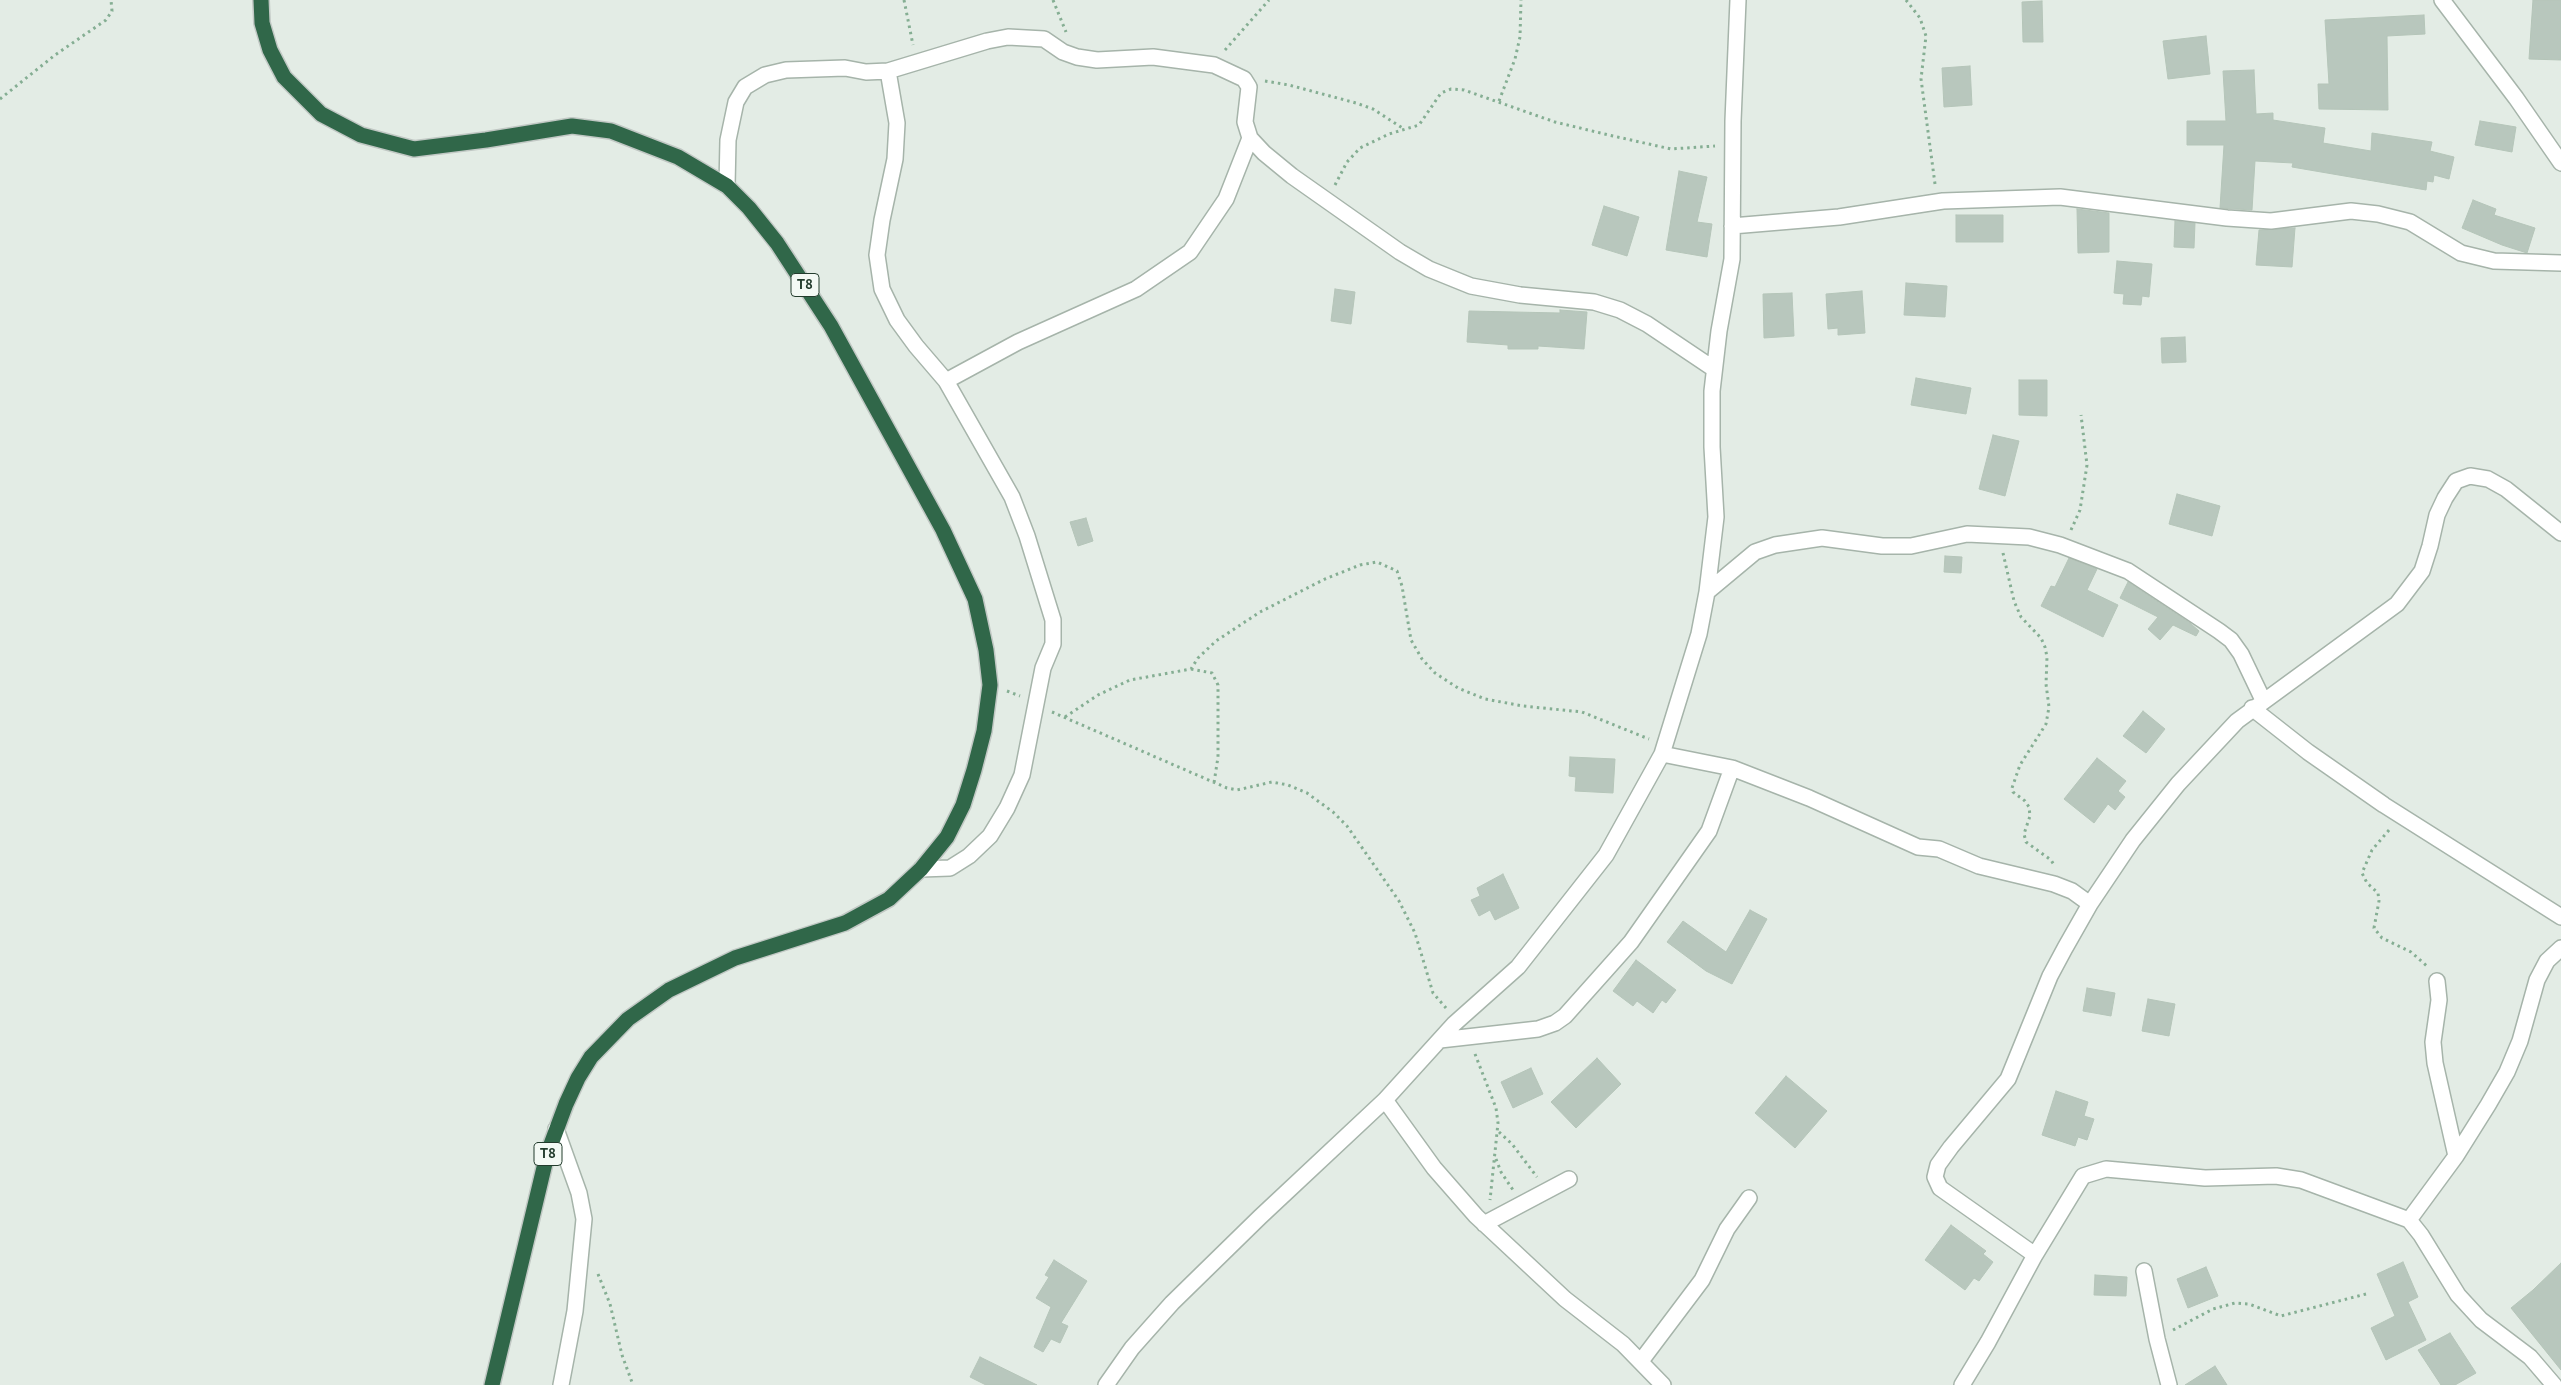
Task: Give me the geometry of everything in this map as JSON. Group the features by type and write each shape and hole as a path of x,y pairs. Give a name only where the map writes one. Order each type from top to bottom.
{"highway":[{"name":"T8","path":"262,0 262,23 270,50 284,77 321,114 361,135 414,149 469,143 572,126 611,131 678,157 727,186 749,208 777,243 831,326 943,530 975,599 986,650 990,686 984,731 964,805 947,837 921,869 889,899 845,923 735,958 693,977 643,1006 610,1035 591,1057 578,1078 556,1129 538,1186 492,1385"}],"street":[{"path":"1106,1385 1132,1348 1172,1303 1260,1217 1385,1100 1454,1024 1518,968 1560,917 1606,855 1663,749 1699,634 1707,592 1716,517 1712,447 1712,391 1732,259 1733,143 1738,0"},
{"path":"2442,0 2522,106 2561,163"},
{"path":"727,186 728,140 736,102 745,87 765,75 786,70 845,68 866,72 888,71 987,41 1008,37 1044,39 1063,52 1077,58 1097,60 1153,57 1207,64 1234,72 1244,79 1248,87 1245,122 1250,138 1278,164 1400,252 1451,279 1494,291 1594,302 1620,310 1647,324 1714,369"},
{"path":"888,71 897,123 895,160 882,220 877,255 882,290 897,320 911,340 946,381 1012,497 1027,536 1050,610 1053,644 1044,668 1036,701 1022,774 1007,808 990,836 969,856 950,868 921,869"},
{"path":"946,381 1018,342 1136,289 1190,252 1226,199 1250,138"},
{"path":"1732,226 1839,218 1936,202 2060,197 2227,218 2272,221 2351,211 2369,213 2410,222 2461,253 2494,261 2561,262"},
{"path":"2035,1255 1940,1188 1935,1177 1938,1164 2008,1079 2050,976 2090,904 2133,840 2215,742 2257,704 2397,604 2422,571 2437,515 2456,481 2470,476 2488,479 2506,489 2561,533"},
{"path":"1707,592 1754,552 1775,545 1822,538 1882,546 1910,546 1966,534 2029,538 2060,545 2128,572 2219,630 2231,640 2241,654 2257,704 2308,752 2396,814 2561,917"},
{"path":"1663,749 1732,768 1809,798 1918,847 1939,849 1979,866 2072,891 2090,904"},
{"path":"1440,1040 1538,1029 1555,1023 1577,1004 1631,942 1709,831 1732,768"},
{"path":"2409,1220 2474,1130 2507,1072 2520,1041 2537,980 2547,961 2561,948"},
{"path":"2437,981 2439,1000 2433,1042 2435,1063 2456,1156"},
{"path":"1385,1100 1434,1168 1565,1300 1641,1361 1663,1385"},
{"path":"556,1129 579,1193 584,1219 575,1311 561,1385"},
{"path":"1962,1385 2082,1176 2106,1170 2205,1178 2276,1176 2300,1180 2409,1220 2421,1235 2458,1295 2481,1320 2530,1357 2554,1385"},
{"path":"1487,1222 1569,1179"},
{"path":"1641,1361 1702,1280 1727,1229 1749,1198"},
{"path":"2144,1270 2157,1339 2169,1385"}],"path":[{"path":"0,99 55,55 106,20 112,11 111,0"},
{"path":"904,0 917,63"},
{"path":"1207,64 1233,43 1269,0"},
{"path":"1499,101 1515,59 1520,37 1521,0"},
{"path":"1906,0 1920,18 1926,36 1921,79 1930,138 1936,202"},
{"path":"1246,83 1266,81 1289,84 1373,108 1404,130"},
{"path":"1327,201 1343,168 1360,148 1389,134 1419,126 1441,92 1451,89 1464,90 1499,101 1555,122 1671,149 1691,149 1733,143"},
{"path":"2060,545 2076,521 2085,482 2087,465 2081,415"},
{"path":"1998,535 2014,601 2022,617 2041,638 2047,657 2046,684 2049,715 2020,765 2012,788 2013,792 2025,801 2029,807 2030,816 2024,834 2026,842 2050,860 2072,891"},
{"path":"1191,669 1198,658 1216,641 1260,612 1325,579 1360,565 1377,562 1397,571 1402,586 1411,640 1422,659 1435,673 1485,699 1500,703 1582,712 1663,749"},
{"path":"1064,717 1098,695 1130,680 1191,669 1212,673 1218,685 1218,757 1214,783"},
{"path":"990,686 1036,701 1064,717 1214,783 1237,790 1272,782 1288,785 1307,793 1347,826 1400,901 1415,933 1433,993 1445,1006 1454,1024"},
{"path":"2396,814 2387,834 2368,856 2362,873 2367,883 2378,893 2379,901 2374,928 2382,938 2411,952 2430,969 2437,981"},
{"path":"1468,1038 1496,1108 1499,1132 1487,1222"},
{"path":"1499,1132 1522,1156 1545,1191"},
{"path":"1495,1157 1501,1172 1521,1203"},
{"path":"597,1273 610,1304 628,1376 633,1385"},
{"path":"2157,1339 2221,1306 2249,1304 2281,1316 2366,1294"}],"building":[{"path":"2533,0 2561,0 2561,60 2529,59"},
{"path":"2042,1 2043,42 2023,42 2022,2"},
{"path":"2424,15 2425,34 2387,36 2388,110 2319,109 2318,84 2329,84 2325,20"},
{"path":"2206,36 2210,74 2168,79 2163,41"},
{"path":"1970,66 1972,105 1944,107 1942,68"},
{"path":"2254,70 2256,114 2273,113 2273,120 2325,128 2323,143 2371,151 2372,133 2432,142 2430,151 2454,157 2449,179 2434,175 2433,182 2427,181 2426,190 2292,167 2293,163 2255,161 2252,210 2220,208 2224,145 2187,145 2187,121 2226,121 2223,71"},
{"path":"2480,121 2516,127 2512,152 2475,145"},
{"path":"1679,171 1707,177 1697,222 1712,224 1707,257 1666,250"},
{"path":"2473,200 2496,209 2494,215 2535,228 2527,253 2502,245 2462,228"},
{"path":"1604,206 1639,217 1627,256 1592,245"},
{"path":"2077,209 2109,213 2109,252 2078,253"},
{"path":"1956,215 2003,215 2003,242 1956,242"},
{"path":"2175,221 2195,223 2194,248 2174,247"},
{"path":"2295,228 2292,267 2256,265 2259,230"},
{"path":"2117,261 2152,264 2149,297 2142,296 2141,305 2123,304 2124,294 2114,293"},
{"path":"1906,283 1947,286 1945,317 1904,315"},
{"path":"1335,289 1355,292 1351,324 1331,321"},
{"path":"1862,291 1865,333 1838,335 1838,328 1828,329 1826,294"},
{"path":"1792,293 1794,336 1764,338 1763,294"},
{"path":"1560,310 1587,312 1584,349 1538,346 1538,349 1508,349 1508,345 1467,342 1469,311 1560,313"},
{"path":"2185,337 2186,362 2162,363 2161,338"},
{"path":"1916,378 1971,388 1966,414 1911,405"},
{"path":"2019,380 2047,380 2047,416 2019,415"},
{"path":"1993,435 2019,441 2005,496 1979,489"},
{"path":"2177,494 2220,506 2212,536 2169,524"},
{"path":"1086,518 1093,541 1078,546 1070,522"},
{"path":"1945,556 1962,557 1961,573 1944,572"},
{"path":"2069,558 2097,569 2087,590 2118,605 2103,637 2041,606 2051,586 2055,587"},
{"path":"2128,582 2190,623 2199,631 2196,636 2173,625 2160,640 2148,629 2158,617 2120,598"},
{"path":"2143,711 2165,729 2146,753 2123,736"},
{"path":"1570,757 1615,759 1613,793 1575,791 1576,777 1569,776"},
{"path":"2097,758 2126,781 2118,791 2125,797 2115,810 2108,804 2094,823 2064,799"},
{"path":"1503,874 1519,908 1495,920 1490,910 1479,916 1471,900 1480,896 1477,888"},
{"path":"1750,910 1767,919 1732,984 1706,971 1667,942 1683,921 1726,952"},
{"path":"1636,960 1676,990 1666,1003 1662,1000 1653,1013 1637,1001 1633,1006 1613,991"},
{"path":"2087,988 2115,993 2111,1016 2083,1011"},
{"path":"2148,999 2175,1004 2169,1036 2142,1031"},
{"path":"1597,1058 1621,1084 1576,1128 1551,1102"},
{"path":"1531,1068 1543,1094 1513,1108 1501,1082"},
{"path":"1786,1076 1827,1111 1795,1148 1755,1113"},
{"path":"2056,1091 2088,1102 2084,1116 2094,1119 2087,1140 2078,1137 2075,1146 2042,1135"},
{"path":"1951,1225 1986,1251 1983,1254 1993,1262 1979,1281 1974,1278 1965,1290 1925,1260"},
{"path":"1054,1260 1087,1281 1061,1323 1068,1326 1060,1343 1051,1339 1043,1352 1034,1347 1051,1307 1036,1298 1049,1277 1045,1275"},
{"path":"2403,1262 2418,1297 2408,1302 2426,1340 2386,1360 2371,1328 2395,1316 2377,1274"},
{"path":"2561,1263 2561,1370 2511,1308"},
{"path":"2206,1267 2218,1296 2188,1308 2177,1279"},
{"path":"2095,1275 2127,1277 2126,1296 2094,1295"},
{"path":"2450,1333 2476,1373 2455,1385 2441,1385 2418,1350"},
{"path":"980,1357 1037,1385 986,1385 970,1377"},
{"path":"2215,1366 2227,1385 2185,1385"}]}
